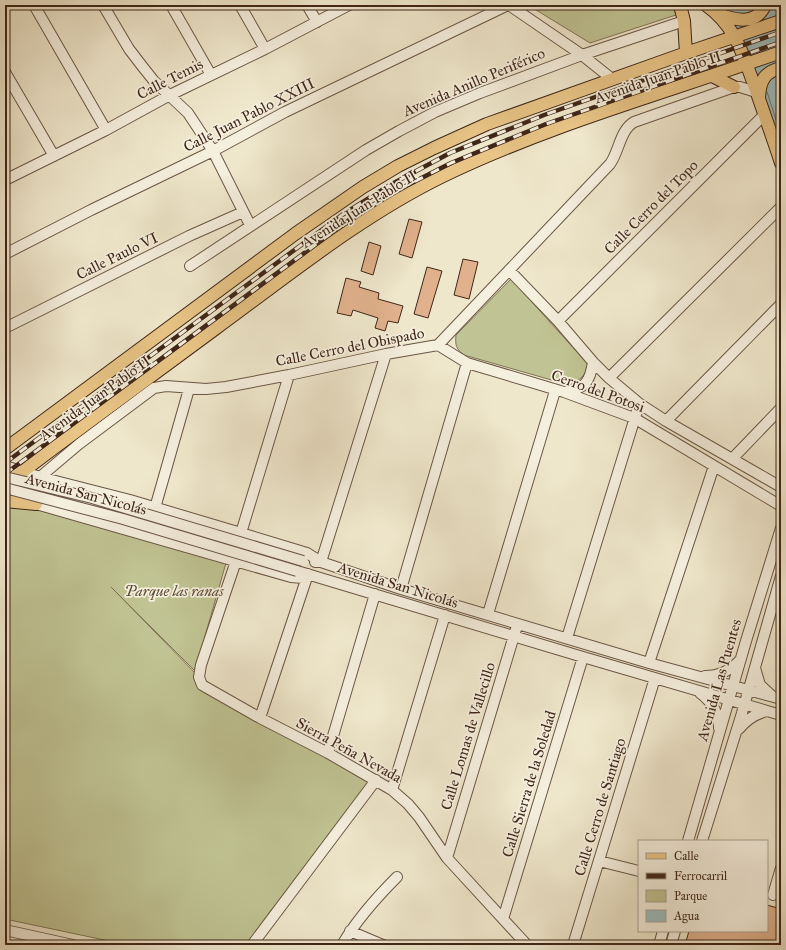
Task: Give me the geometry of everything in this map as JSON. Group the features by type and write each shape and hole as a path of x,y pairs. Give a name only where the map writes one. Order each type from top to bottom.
{"main road":[{"path":"680,5 684,21 686,53"},
{"path":"706,5 723,16 738,36 749,64 781,162"},
{"path":"723,16 750,20 756,16 765,5"},
{"name":"Avenida Juan Pablo II","path":"5,449 295,234 364,187 398,166 487,124 686,53 781,21"},
{"name":"Avenida Juan Pablo II","path":"5,486 22,471 309,260 375,214 412,192 445,175 514,145 622,106 781,52"},
{"path":"758,92 762,78 770,72 781,68"},
{"path":"712,76 734,87"},
{"path":"5,501 31,502"}],"street":[{"path":"34,5 106,130"},
{"path":"103,5 129,49 142,66 154,81 188,113 213,151 250,225"},
{"path":"171,5 211,75"},
{"path":"240,5 265,49"},
{"path":"307,5 317,22"},
{"name":"Calle Temis","path":"5,180 106,130 170,95 265,49 349,5"},
{"path":"508,5 582,55 612,79"},
{"name":"Calle Juan Pablo XXIII","path":"5,254 90,210 213,151 285,112 508,5"},
{"name":"Avenida Anillo Periférico","path":"190,266 250,225 366,150 435,112 480,93 582,55 684,21"},
{"path":"5,72 54,156"},
{"path":"734,87 740,87 758,92"},
{"name":"Calle Cerro del Obispado","path":"31,502 40,477 79,444 154,388 166,386 189,389 226,387 386,354 438,345 610,164 615,157 625,130 629,125 734,87"},
{"name":"Calle Cerro del Topo","path":"558,322 765,114"},
{"path":"609,378 781,207"},
{"name":"Calle Paulo VI","path":"5,328 189,236 243,212"},
{"name":"Cerro del Potosi","path":"509,270 593,362 609,378 640,404 666,421 733,458 781,487"},
{"path":"666,421 781,304"},
{"name":"Cerro del Potosi","path":"438,345 467,363 560,392 634,418 781,506"},
{"path":"5,466 241,533 307,554 321,562 386,354"},
{"path":"488,614 560,392 578,390 582,387 590,376 593,362"},
{"path":"401,589 467,363"},
{"path":"241,533 289,375"},
{"path":"155,508 189,389"},
{"path":"567,638 634,418 640,404"},
{"path":"733,458 781,408"},
{"path":"649,663 714,466"},
{"name":"Avenida San Nicolás","path":"5,476 92,498 302,561 321,562 401,589 649,663 777,698"},
{"name":"Avenida San Nicolás","path":"5,486 123,519 781,715"},
{"path":"5,492 31,502 291,577 303,578 308,574"},
{"name":"Avenida Las Puentes","path":"688,840 732,686 781,528"},
{"name":"Sierra Peña Nevada","path":"236,561 201,665 199,677 202,685 260,718 328,753 392,790 408,804 419,817 447,858 527,945"},
{"path":"260,718 308,574"},
{"name":"Avenida Las Puentes","path":"702,840 745,704 781,576"},
{"path":"328,753 375,594"},
{"path":"392,790 445,615"},
{"name":"Calle Lomas de Vallecillo","path":"447,858 518,623"},
{"name":"Calle Sierra de la Soledad","path":"503,919 584,657"},
{"path":"699,677 710,676 727,671 740,660"},
{"path":"755,668 760,685 777,698"},
{"name":"Calle Cerro de Santiago","path":"572,945 655,678"},
{"path":"695,690 710,701 716,710 719,721 719,735"},
{"path":"736,732 749,718 768,711"},
{"path":"252,945 376,780"},
{"path":"599,861 638,871"},
{"path":"774,896 781,868"},
{"path":"342,945 350,931 365,911 397,877"},
{"path":"5,930 73,945"},
{"path":"350,931 383,945"},
{"path":"659,945 663,932"},
{"path":"664,945 668,932"},
{"path":"672,945 675,932"}],"green space":[{"path":"528,5 677,5 679,14 590,43"},
{"path":"511,279 588,364 582,377 576,382 569,385 464,355 459,351 456,344 456,335"},
{"name":"Parque las ranas","path":"26,500 226,563 195,671 111,587 199,677 208,689 369,781 250,945 128,945 5,919 5,503"}],"water":[{"path":"706,5 775,6 781,18 781,163 741,35"}],"building":[{"path":"409,219 422,222 412,258 399,254"},
{"path":"369,242 381,246 373,275 361,271"},
{"path":"463,259 478,262 469,299 454,295"},
{"path":"427,267 442,271 428,318 414,314"},
{"path":"346,278 361,282 359,287 379,293 378,299 403,306 398,323 388,321 385,331 375,328 378,318 353,310 351,316 337,313"},
{"path":"768,905 781,909 781,945 685,945 689,932 768,932"}],"railway":[{"path":"5,463 342,215 390,185 450,153 544,115 781,32"},
{"path":"5,474 349,220 392,193 451,163 546,124 781,42"}]}
